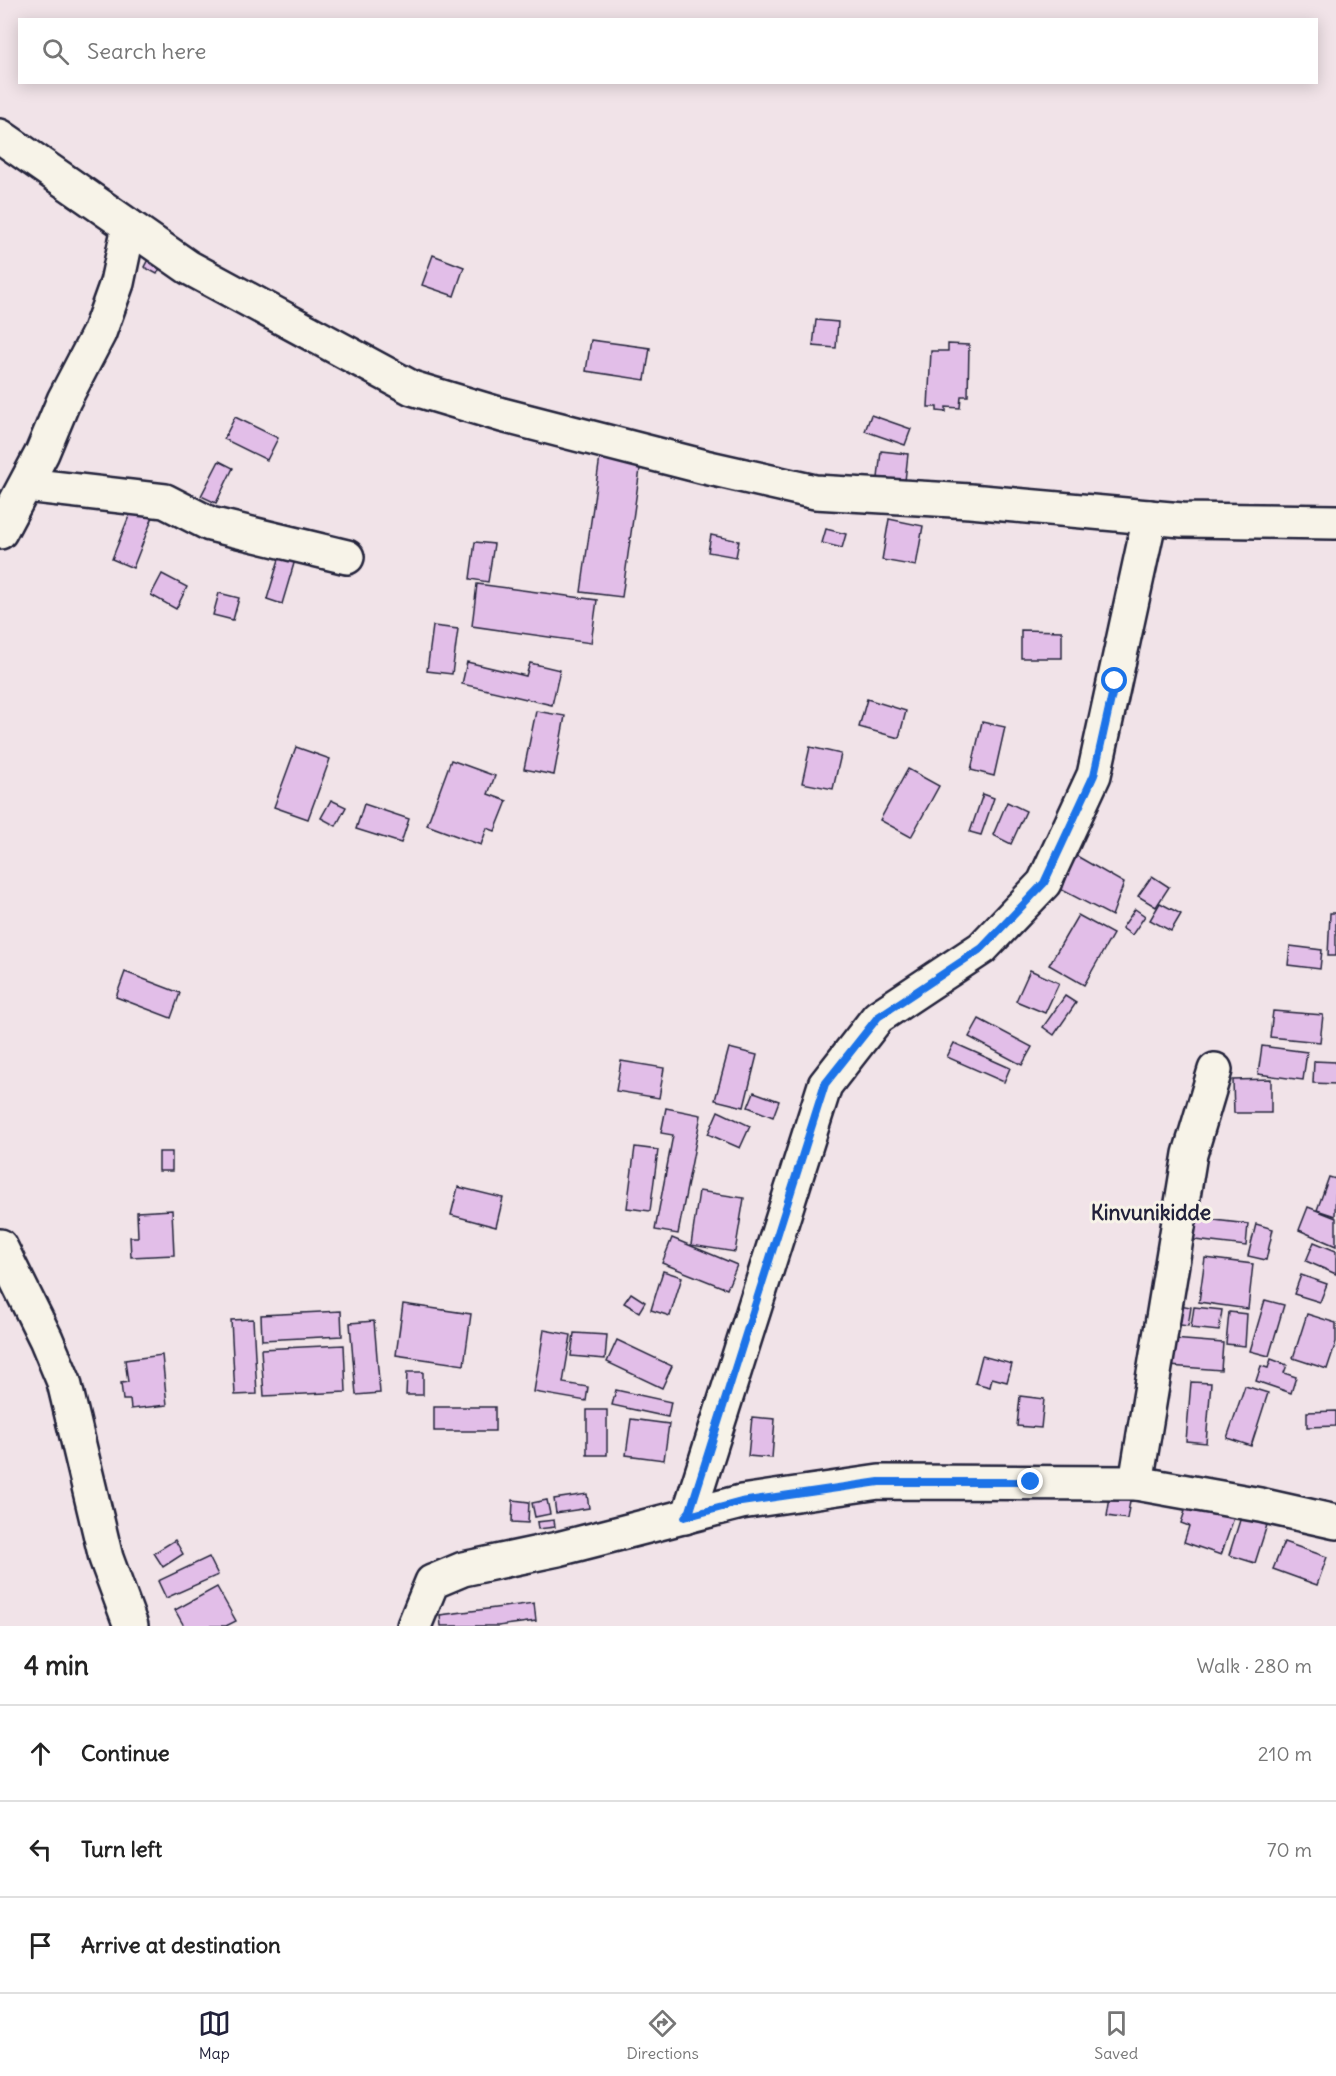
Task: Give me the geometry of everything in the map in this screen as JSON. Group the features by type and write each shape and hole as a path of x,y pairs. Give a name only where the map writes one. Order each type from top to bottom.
{"street":[{"path":"0,136 188,267 412,388 502,415 705,467 815,492 970,501 1182,520 1336,522"},
{"path":"0,532 26,484 99,333 117,283 129,226"},
{"path":"26,484 165,501 210,524 347,557"},
{"path":"685,1517 690,1511 825,1084 878,1017 982,948 1044,883 1094,775 1150,517"},
{"path":"1136,1483 1190,1154 1215,1071"},
{"path":"0,1246 46,1339 64,1382 106,1558 131,1626"},
{"path":"414,1626 432,1582 463,1569 558,1549 741,1502 879,1482 1136,1483 1260,1505 1336,1522"}],"building":[{"path":"152,252 165,258 157,274 144,267"},
{"path":"433,255 464,267 454,296 422,285"},
{"path":"816,320 838,322 836,348 813,346"},
{"path":"591,340 650,348 645,380 586,371"},
{"path":"948,344 969,345 968,396 961,396 960,408 946,407 946,412 937,411 937,407 928,407 931,351 948,351"},
{"path":"871,415 911,429 905,445 865,431"},
{"path":"235,417 278,438 267,460 224,439"},
{"path":"881,451 908,454 905,481 878,478"},
{"path":"600,457 641,462 622,597 581,592"},
{"path":"219,461 233,468 216,503 201,496"},
{"path":"135,501 156,509 133,568 112,559"},
{"path":"889,519 923,526 916,566 882,560"},
{"path":"826,529 846,534 842,548 822,543"},
{"path":"711,535 739,541 736,557 708,552"},
{"path":"475,542 494,544 488,582 470,579"},
{"path":"280,556 295,560 282,604 267,599"},
{"path":"162,574 187,587 176,609 151,595"},
{"path":"477,584 597,600 591,643 472,626"},
{"path":"219,593 239,598 233,620 213,615"},
{"path":"433,626 458,629 452,674 427,671"},
{"path":"1021,630 1062,631 1062,658 1021,658"},
{"path":"467,662 526,676 530,663 560,670 552,705 462,684"},
{"path":"867,699 906,711 899,738 859,727"},
{"path":"536,711 565,716 554,775 524,769"},
{"path":"982,722 1005,727 994,776 971,770"},
{"path":"296,747 330,759 308,819 274,807"},
{"path":"810,747 841,754 833,789 802,783"},
{"path":"451,760 495,776 488,794 507,801 495,831 487,828 481,845 427,825"},
{"path":"908,769 939,786 911,837 880,820"},
{"path":"983,794 994,798 981,835 970,832"},
{"path":"331,800 346,807 336,826 321,818"},
{"path":"1007,802 1026,811 1011,844 993,835"},
{"path":"364,804 409,819 401,843 356,829"},
{"path":"1075,855 1124,883 1112,916 1062,890"},
{"path":"1152,876 1169,887 1156,907 1138,896"},
{"path":"1160,903 1181,914 1171,931 1150,920"},
{"path":"1135,909 1145,916 1132,935 1122,928"},
{"path":"1330,913 1336,913 1336,956 1328,956"},
{"path":"1078,915 1113,934 1084,985 1049,965"},
{"path":"1290,946 1322,950 1320,969 1288,965"},
{"path":"1030,970 1059,983 1045,1013 1016,1001"},
{"path":"125,972 180,993 171,1018 116,997"},
{"path":"1065,996 1076,1003 1054,1035 1043,1027"},
{"path":"1273,1011 1323,1015 1320,1042 1270,1037"},
{"path":"979,1019 1032,1047 1022,1065 969,1037"},
{"path":"954,1043 1010,1068 1004,1082 947,1057"},
{"path":"1262,1046 1307,1052 1303,1080 1258,1074"},
{"path":"729,1048 757,1055 744,1107 715,1100"},
{"path":"621,1061 664,1068 659,1098 616,1091"},
{"path":"1314,1061 1336,1062 1336,1084 1313,1083"},
{"path":"1271,1079 1271,1113 1234,1113 1233,1080"},
{"path":"754,1092 779,1101 773,1117 748,1107"},
{"path":"666,1108 701,1115 678,1234 655,1230 673,1135 661,1133"},
{"path":"718,1111 750,1126 740,1148 708,1134"},
{"path":"635,1147 658,1150 650,1211 627,1208"},
{"path":"159,1152 172,1152 172,1171 159,1171"},
{"path":"1329,1177 1336,1179 1335,1216 1317,1210"},
{"path":"458,1187 503,1198 496,1227 451,1215"},
{"path":"699,1191 744,1198 735,1252 691,1245"},
{"path":"1308,1207 1336,1218 1336,1246 1299,1230"},
{"path":"172,1210 174,1255 131,1257 130,1237 138,1237 137,1212"},
{"path":"1189,1217 1248,1224 1246,1246 1186,1239"},
{"path":"1256,1224 1273,1229 1266,1260 1248,1256"},
{"path":"672,1238 737,1265 727,1289 662,1263"},
{"path":"1314,1242 1336,1251 1336,1274 1306,1261"},
{"path":"1205,1258 1253,1264 1248,1309 1199,1302"},
{"path":"663,1271 682,1277 670,1316 651,1310"},
{"path":"1301,1275 1327,1284 1320,1302 1294,1294"},
{"path":"631,1293 645,1302 639,1312 624,1303"},
{"path":"1265,1300 1284,1305 1269,1356 1250,1351"},
{"path":"1168,1303 1191,1307 1188,1326 1165,1323"},
{"path":"403,1304 471,1314 464,1365 396,1355"},
{"path":"1194,1307 1222,1310 1219,1331 1191,1328"},
{"path":"341,1311 342,1336 262,1340 261,1315"},
{"path":"1229,1312 1247,1314 1245,1346 1226,1344"},
{"path":"1307,1314 1336,1323 1336,1342 1327,1369 1293,1358"},
{"path":"253,1319 257,1394 235,1395 231,1320"},
{"path":"374,1321 380,1393 356,1395 350,1323"},
{"path":"544,1330 571,1335 563,1383 588,1387 586,1401 534,1392"},
{"path":"574,1333 607,1335 605,1359 571,1356"},
{"path":"1172,1339 1223,1343 1221,1370 1170,1366"},
{"path":"617,1340 672,1366 662,1388 607,1362"},
{"path":"344,1345 346,1392 264,1396 261,1349"},
{"path":"162,1355 167,1405 131,1409 130,1400 123,1400 121,1383 128,1382 125,1360"},
{"path":"982,1356 1012,1364 1007,1382 992,1378 990,1387 975,1383"},
{"path":"1271,1359 1287,1365 1284,1373 1296,1377 1291,1393 1256,1381 1261,1366 1268,1368"},
{"path":"407,1372 423,1372 423,1395 406,1395"},
{"path":"1191,1382 1211,1383 1206,1443 1186,1441"},
{"path":"1245,1386 1268,1393 1251,1446 1227,1438"},
{"path":"616,1390 671,1402 668,1417 612,1405"},
{"path":"1020,1396 1044,1399 1041,1428 1017,1426"},
{"path":"434,1407 495,1407 495,1431 434,1431"},
{"path":"587,1410 607,1410 607,1455 587,1455"},
{"path":"1336,1411 1336,1426 1307,1427 1307,1412"},
{"path":"752,1417 775,1419 772,1458 748,1456"},
{"path":"631,1419 669,1424 664,1460 626,1455"},
{"path":"1112,1486 1132,1489 1127,1519 1107,1516"},
{"path":"587,1494 589,1508 556,1513 554,1499"},
{"path":"513,1500 529,1502 528,1523 512,1522"},
{"path":"547,1500 550,1514 535,1517 532,1503"},
{"path":"1198,1502 1235,1515 1221,1555 1184,1542 1189,1526 1181,1523 1186,1508 1195,1511"},
{"path":"1241,1517 1267,1525 1255,1563 1229,1555"},
{"path":"554,1520 555,1527 538,1529 537,1522"},
{"path":"175,1540 183,1554 163,1567 154,1553"},
{"path":"1284,1542 1327,1557 1317,1585 1273,1569"},
{"path":"209,1557 218,1575 166,1598 158,1581"},
{"path":"217,1587 236,1621 226,1626 184,1626 175,1610"},
{"path":"534,1603 536,1621 498,1626 441,1626 440,1615"}],"district":[{"name":"Kinvunikidde","path":"1151,1212"}],"route":[{"path":"1031,1482 879,1482 741,1502 685,1517 690,1511 825,1084 878,1017 982,948 1044,883 1094,775 1115,681"}]}
